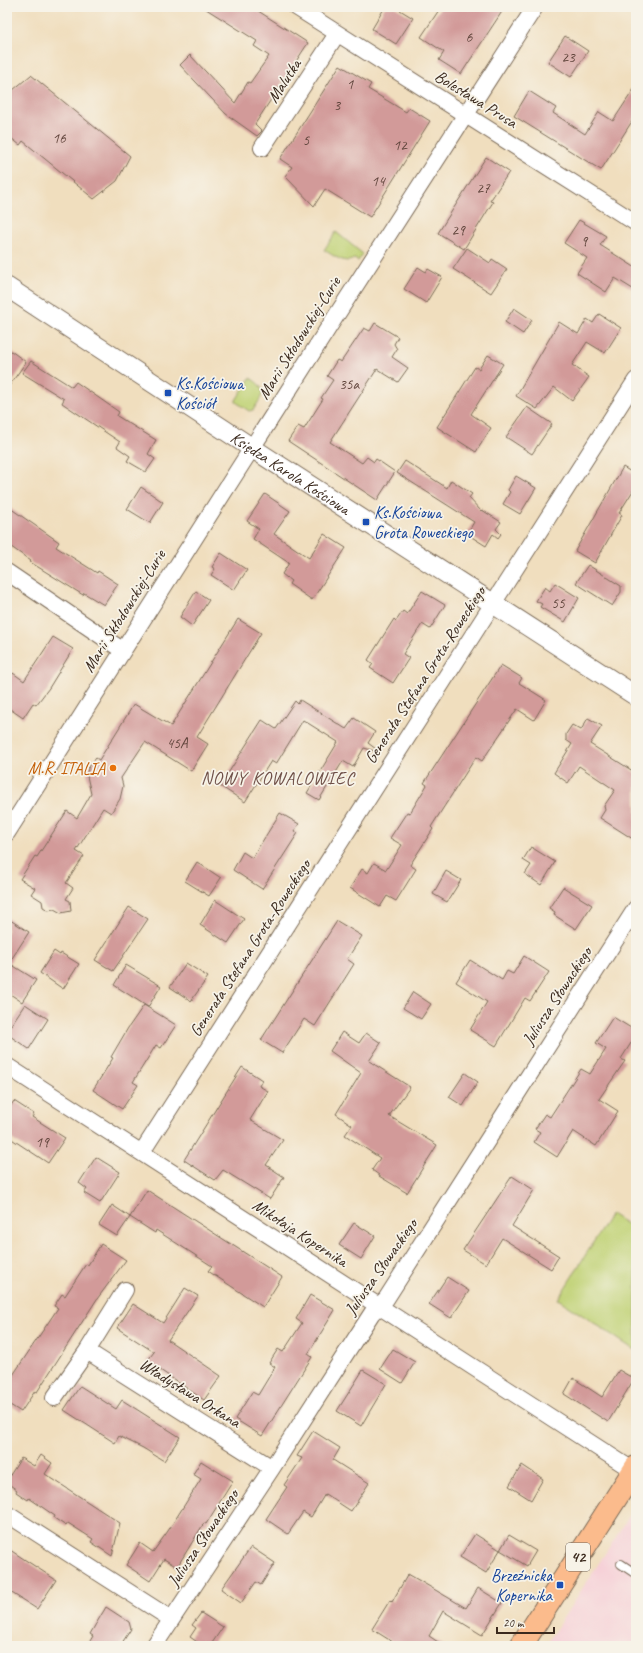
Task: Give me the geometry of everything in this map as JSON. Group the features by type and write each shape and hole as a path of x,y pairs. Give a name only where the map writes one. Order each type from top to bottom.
{"main road":[{"name":"42","path":"521,1646 632,1477"}],"street":[{"name":"Bolesława Prusa","path":"296,7 636,223"},
{"name":"Marii Skłodowskiej-Curie","path":"9,825 535,7"},
{"name":"Malutka","path":"262,148 337,34"},
{"name":"Księdza Karola Kościowa","path":"7,287 252,448 636,696"},
{"name":"Generała Stefana Grota-Roweckiego","path":"142,1152 636,380"},
{"path":"7,572 122,650"},
{"name":"Juliusza Słowackiego","path":"154,1646 272,1468 372,1312 386,1299 636,908"},
{"name":"Mikołaja Kopernika","path":"7,1066 142,1152 378,1307 632,1477"},
{"path":"54,1398 87,1351 125,1290"},
{"name":"Władysława Orkana","path":"87,1351 272,1468"},
{"path":"7,1514 171,1619"}],"lane":[{"path":"621,1564 636,1574"}],"shaded area":[{"path":"636,1506 636,1646 545,1646"}],"green space":[{"path":"336,232 363,254 358,261 354,259 350,261 343,260 324,250"},
{"path":"250,378 259,385 262,392 253,410 249,411 236,402 236,400"},
{"path":"611,1214 636,1230 636,1351 558,1299"}],"building":[{"path":"203,7 252,7 308,43 255,124 262,131 257,136 226,114 180,65 190,55 235,103 248,82 250,83 269,56 254,46 257,41"},
{"path":"385,7 395,7 413,18 396,44 372,29"},
{"path":"441,7 505,7 461,74 439,60 444,52 421,37"},
{"path":"565,36 588,51 571,77 548,62"},
{"path":"340,65 371,84 368,89 406,112 409,108 430,121 370,217 325,189 314,206 285,176 292,167 280,159"},
{"path":"31,75 130,156 117,181 94,199 23,141 20,145 7,135 7,95"},
{"path":"636,86 636,115 601,170 514,116 529,91 556,108 553,113 585,134 599,112 613,121"},
{"path":"486,157 509,172 490,201 493,202 464,249 438,233"},
{"path":"579,220 606,236 600,245 636,268 636,291 615,278 606,292 577,273 587,258 564,243"},
{"path":"467,248 490,263 492,259 507,269 491,293 453,269"},
{"path":"418,267 426,272 428,269 442,277 426,303 404,289"},
{"path":"514,308 532,320 523,334 505,322"},
{"path":"599,314 621,328 605,353 587,342 572,365 589,377 572,401 554,387 537,409 516,396 559,322 578,334 587,319 593,323"},
{"path":"375,323 398,337 394,344 397,349 392,357 408,368 398,382 377,369 330,442 362,463 367,457 374,462 376,459 395,472 377,500 288,441 298,426 304,429 323,399 321,398 333,380 327,376 337,360 341,362 364,328 370,331"},
{"path":"7,348 26,362 7,389"},
{"path":"488,355 503,364 471,414 491,428 476,452 437,427 475,367 479,369"},
{"path":"31,361 72,387 76,382 119,412 117,416 156,440 148,454 155,459 146,472 127,461 130,456 117,447 120,442 62,403 64,399 22,373"},
{"path":"527,407 552,424 532,454 506,437"},
{"path":"405,461 447,488 451,480 472,494 469,498 481,511 482,510 501,522 496,529 501,534 498,538 493,534 486,546 467,534 474,522 397,473"},
{"path":"623,467 636,475 636,486 619,513 622,515 595,563 575,551"},
{"path":"516,476 536,488 520,514 503,504 510,492 508,490"},
{"path":"141,487 163,502 150,523 127,509"},
{"path":"265,494 290,511 274,534 309,558 324,534 346,548 312,600 289,584 291,581 282,574 289,563 253,539 259,529 247,521"},
{"path":"7,506 59,542 56,547 97,573 98,571 118,584 104,605 84,593 83,595 30,562 31,561 7,544"},
{"path":"221,553 247,570 234,590 211,575 215,569 212,567"},
{"path":"588,565 621,586 621,592 612,606 576,583"},
{"path":"555,583 579,598 565,622 540,607 542,604 536,601 545,587 550,591"},
{"path":"196,591 209,600 192,626 180,617"},
{"path":"422,591 445,605 430,629 422,624 403,654 409,658 393,683 370,668 373,664 368,660 394,619 396,621 403,611 407,614"},
{"path":"238,619 261,633 197,737 208,744 191,771 145,742 121,778 123,786 120,799 111,813 103,808 76,851 84,856 66,883 73,888 66,899 70,901 71,911 61,913 54,909 48,910 43,907 42,901 31,894 35,888 20,879 35,856 37,857 67,811 77,818 91,794 87,776 88,768 96,758 99,760 134,704 171,726"},
{"path":"53,637 73,649 49,688 36,705 33,703 23,718 7,707 7,682 13,673 24,681"},
{"path":"501,665 522,678 519,683 546,700 534,720 517,709 482,761 476,757 431,827 433,829 410,865 416,869 396,901 387,896 380,907 350,888 362,869 368,873 374,863 386,870 402,845 390,838 407,812 410,813 427,785 424,783"},
{"path":"300,700 346,729 354,718 375,732 368,743 376,749 375,751 364,748 353,767 343,761 319,800 307,793 338,742 303,720 276,764 271,761 245,802 220,786 262,720 276,729 295,701 298,704"},
{"path":"588,718 602,726 590,744 636,773 636,841 600,818 605,810 604,806 615,790 579,766 568,783 554,773 572,744 566,740 566,734 572,725 581,730"},
{"path":"280,813 299,824 294,831 298,833 262,889 233,870 243,852 252,858"},
{"path":"531,847 555,862 541,885 525,874 531,865 523,860"},
{"path":"197,862 221,878 209,896 185,881"},
{"path":"446,871 461,880 447,902 433,894"},
{"path":"563,887 592,905 576,929 554,915 555,912 549,908"},
{"path":"215,900 244,919 228,943 200,925"},
{"path":"129,907 148,919 113,971 95,960"},
{"path":"7,918 29,932 9,963 36,980 22,1002 7,992"},
{"path":"337,921 362,936 347,959 354,964 315,1026 304,1019 282,1053 261,1040"},
{"path":"54,951 60,955 61,953 79,964 63,989 40,973"},
{"path":"524,956 549,972 530,1001 525,998 496,1046 470,1030 487,1002 456,982 470,960 502,980 507,971 513,974"},
{"path":"186,963 208,977 191,1001 170,987"},
{"path":"126,965 161,986 148,1007 114,985"},
{"path":"413,992 431,1004 421,1019 403,1008"},
{"path":"25,1004 48,1019 29,1049 7,1034 7,1031"},
{"path":"144,1005 176,1025 161,1048 156,1045 133,1082 138,1085 122,1109 93,1090 113,1058 111,1057 128,1028"},
{"path":"613,1017 636,1031 636,1035 621,1059 625,1061 599,1099 618,1111 596,1146 573,1131 557,1157 534,1142 540,1132 535,1129 545,1114 550,1117 581,1069 590,1074 606,1049 596,1043"},
{"path":"342,1032 359,1043 366,1033 381,1043 369,1061 410,1087 389,1116 437,1145 407,1193 372,1170 380,1158 345,1135 352,1125 336,1114 361,1073 330,1051"},
{"path":"242,1067 262,1080 259,1086 268,1091 250,1120 283,1140 266,1165 284,1177 270,1199 223,1170 215,1180 184,1160"},
{"path":"465,1073 478,1082 463,1106 449,1097"},
{"path":"14,1101 34,1114 32,1117 65,1138 48,1163 7,1136 7,1111"},
{"path":"96,1157 120,1172 100,1203 84,1193 87,1189 79,1183"},
{"path":"512,1176 534,1190 512,1226 559,1256 551,1269 502,1238 486,1264 463,1250"},
{"path":"147,1190 282,1277 263,1307 208,1271 212,1266 156,1230 155,1233 130,1217"},
{"path":"112,1205 130,1217 117,1236 99,1225"},
{"path":"354,1223 375,1236 361,1259 339,1245"},
{"path":"101,1244 126,1260 97,1299 37,1392 35,1391 21,1412 7,1403 7,1384 58,1308 54,1306 62,1294 65,1296 86,1264 88,1265"},
{"path":"447,1277 469,1291 451,1318 429,1304"},
{"path":"185,1288 198,1296 168,1340 221,1376 204,1400 147,1361 154,1352 117,1328 133,1304 163,1323"},
{"path":"310,1295 335,1310 308,1354 312,1357 262,1436 235,1419 252,1392 258,1395 275,1367 269,1363 278,1349 283,1352 302,1323 296,1319"},
{"path":"393,1349 415,1362 402,1383 380,1369"},
{"path":"363,1370 386,1384 361,1426 337,1411"},
{"path":"619,1370 634,1379 608,1422 564,1394 573,1378 602,1397"},
{"path":"80,1386 116,1409 122,1400 180,1437 164,1461 119,1436 115,1443 64,1410"},
{"path":"313,1431 340,1448 333,1460 369,1483 351,1511 325,1494 311,1517 303,1512 288,1534 266,1519 287,1487 284,1485 302,1458 297,1456"},
{"path":"41,1455 52,1463 45,1474 120,1523 112,1556 91,1542 93,1539 68,1523 66,1526 54,1518 55,1516 29,1498 28,1500 16,1492 17,1490 7,1483 7,1480 21,1458 34,1466"},
{"path":"201,1461 233,1481 206,1524 204,1523 177,1567 164,1559 150,1581 126,1565 140,1543 153,1552 201,1479 193,1474"},
{"path":"522,1465 543,1479 531,1500 509,1486"},
{"path":"475,1534 500,1550 486,1573 460,1557"},
{"path":"509,1535 536,1551 527,1566 500,1550"},
{"path":"251,1547 275,1563 261,1585 256,1582 241,1603 221,1589"},
{"path":"7,1548 56,1580 37,1609 7,1590"},
{"path":"408,1574 466,1608 478,1588 502,1603 482,1635 443,1611 429,1636 444,1646 399,1646 372,1629 390,1600 392,1602"},
{"path":"106,1607 129,1622 131,1629 120,1646 87,1646 93,1636 90,1634"},
{"path":"201,1613 223,1627 210,1646 203,1646 190,1637 196,1628 192,1625"}],"place":[{"name":"Ks.Kościowa Kościół","path":"168,393"},
{"name":"Ks.Kościowa Grota Roweckiego","path":"366,522"},
{"name":"M.R. ITALIA","path":"113,768"},
{"name":"Brzeźnicka Kopernika","path":"560,1585"}],"district":[{"name":"NOWY KOWALOWIEC","path":"278,778"}]}
